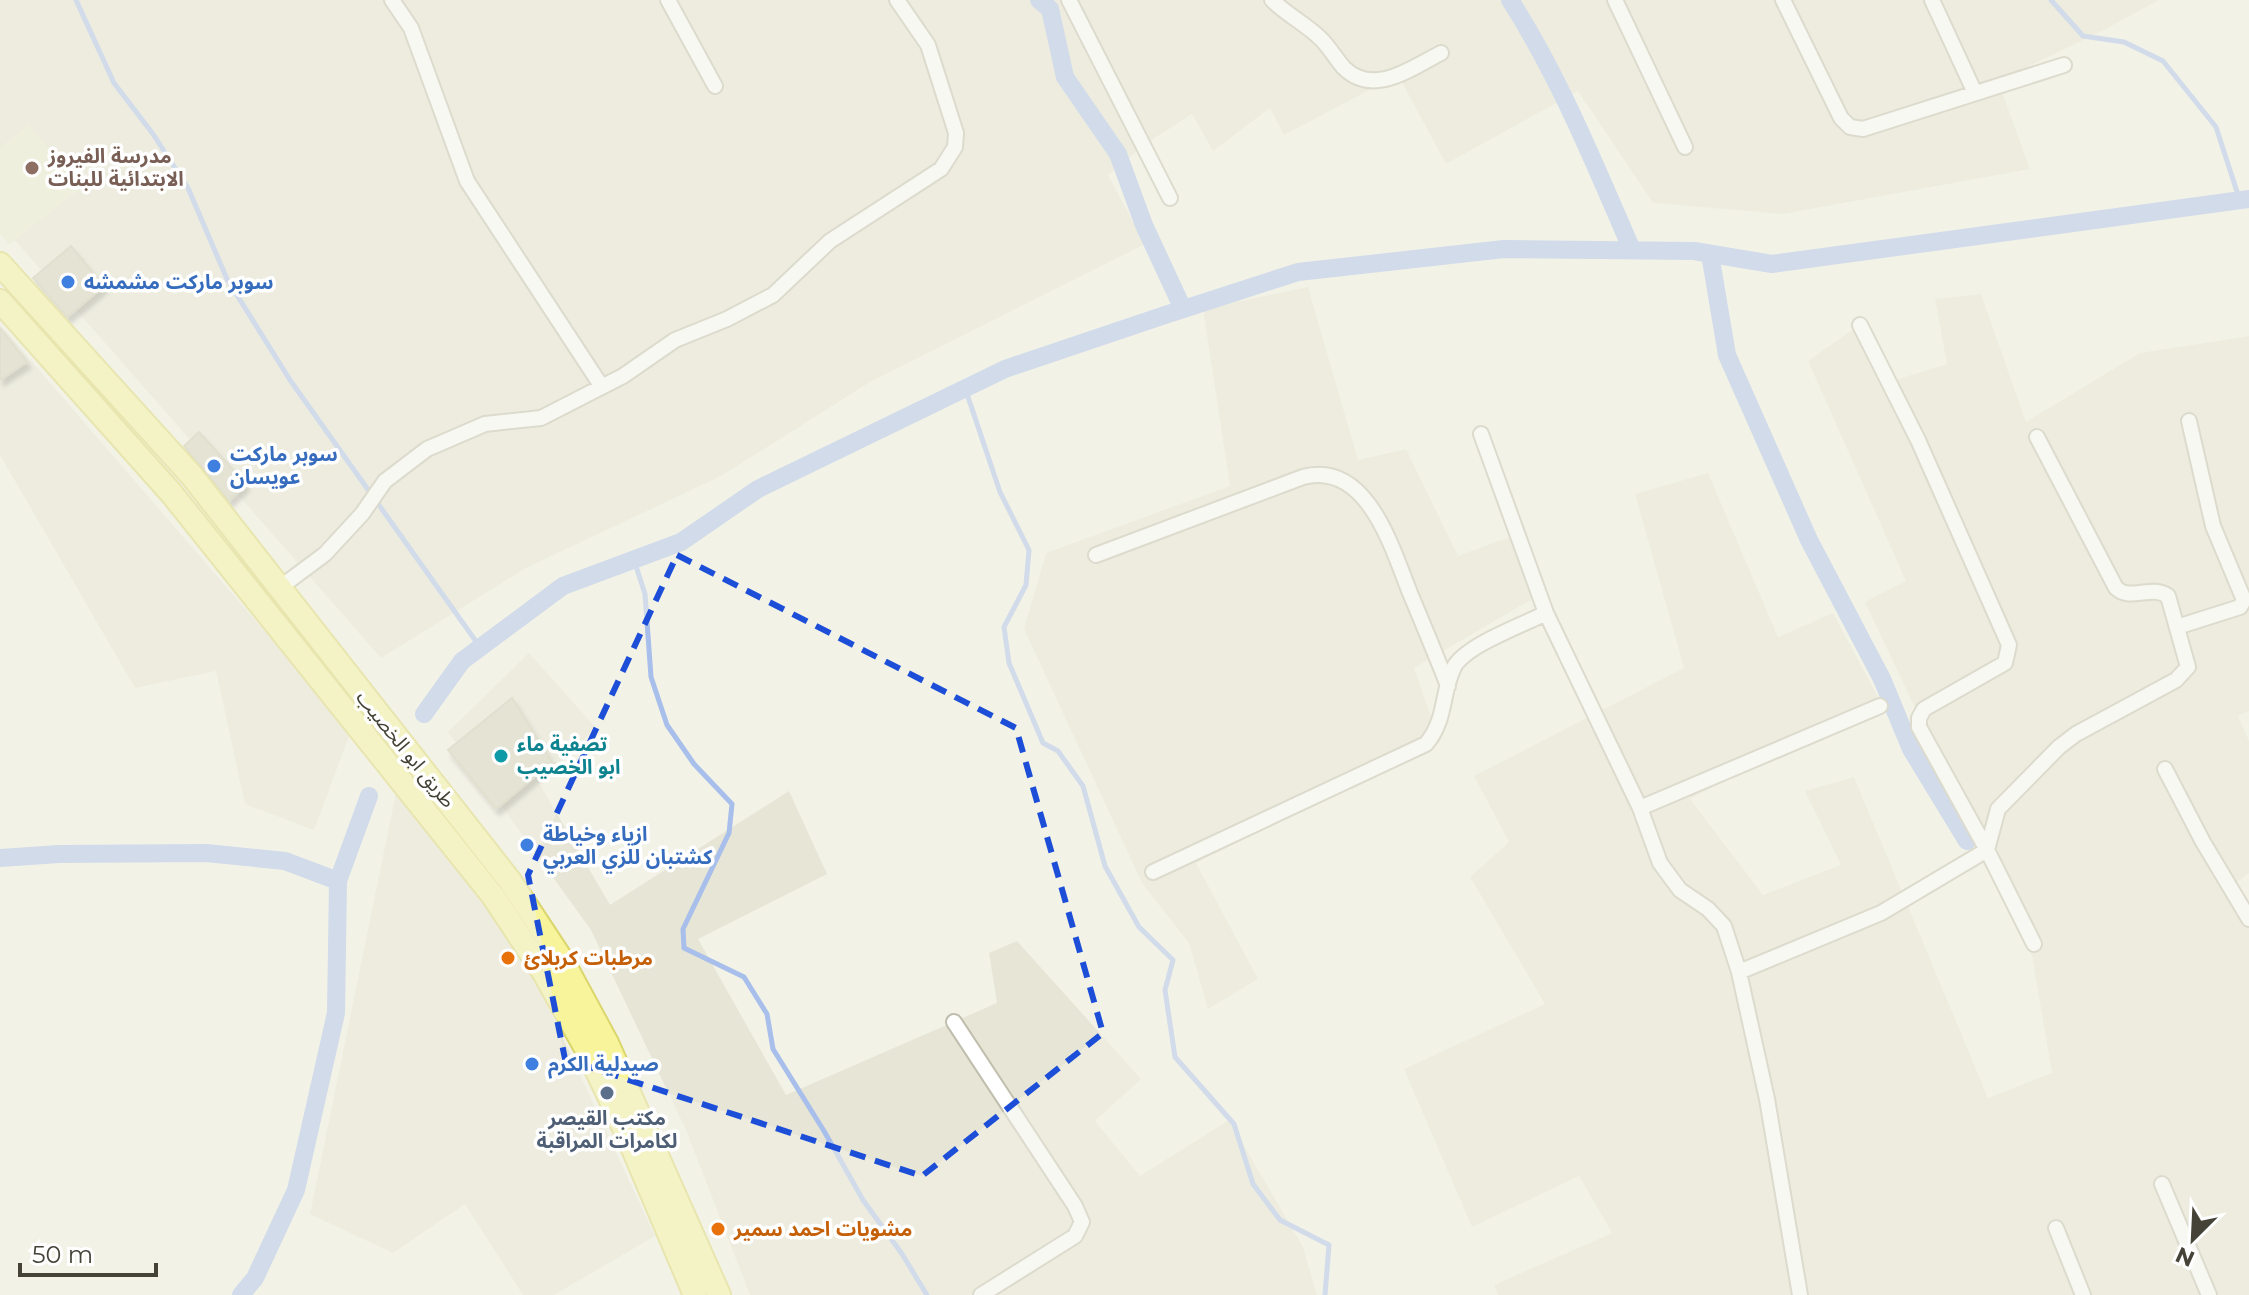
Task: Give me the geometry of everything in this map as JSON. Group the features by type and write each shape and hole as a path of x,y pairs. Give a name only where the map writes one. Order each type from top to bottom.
{"main road":[{"name":"طريق ابو الخصيب","path":"0,264 192,476 278,589 482,843 562,960 628,1085 719,1295"},
{"name":"طريق ابو الخصيب","path":"0,301 172,494 465,858 519,933 567,1013 609,1095 695,1295"},
{"path":"172,494 192,476"}],"street":[{"path":"392,0 411,28 467,181 602,387"},
{"path":"668,0 715,86"},
{"path":"278,589 325,554 362,514 385,481 427,449 485,424 541,418 602,387 675,340 727,319 773,295 830,241 930,177 950,159 956,133 935,65 928,45 897,0"},
{"path":"1069,0 1170,198"},
{"path":"1272,0 1285,13 1313,31 1345,68 1363,80 1377,82 1441,53"},
{"path":"1615,0 1685,147"},
{"path":"1783,0 1841,118 1850,127 1863,129 2064,65"},
{"path":"1932,0 1975,93"},
{"path":"1860,325 1918,440 2009,645 2005,663 1924,709 1919,718 1919,727 1987,850 2034,944"},
{"path":"2177,627 2240,607 2244,600 2213,526 2189,421"},
{"path":"1481,434 1546,613 1640,808 1660,863 1680,890 1708,909 1724,926 1739,972 1767,1099 1800,1295"},
{"path":"1739,972 1881,913 1987,850 1998,809 2059,747 2076,734 2183,674 2188,667 2168,596 2162,592 2127,594 2116,588 2037,437"},
{"path":"1096,555 1303,477 1319,473 1330,475 1357,492 1381,524 1448,686"},
{"path":"1153,872 1426,744 1442,718 1454,668 1463,655 1546,613"},
{"path":"1640,808 1880,706"},
{"path":"2165,769 2203,842 2249,919"},
{"path":"954,1022 1079,1211 1082,1222 1075,1236 981,1295"},
{"path":"2162,1184 2209,1295"},
{"path":"2056,1228 2083,1295"}],"highlighted area":[{"path":"677,555 1016,728 1103,1033 922,1176 565,1059 528,875"}],"shaded area":[{"path":"0,0 2159,0 1998,81 2030,169 1783,214 1653,203 1578,91 1446,164 1398,75 1284,135 1270,108 1213,151 1192,114 1147,143 1108,175 1145,244 870,382 721,476 526,568 381,658 0,223"},
{"name":"مدرسة الفيروز الابتدائية للبنات","path":"29,124 81,189 9,245 0,233 0,147"},
{"path":"1308,287 1358,460 1406,449 1458,556 1512,536 1532,599 1414,668 1440,742 1196,863 1258,979 1208,1009 1189,943 1142,883 1024,629 1046,553 1230,486 1203,309"},
{"path":"1981,294 2026,422 2140,353 2249,336 2249,711 2238,716 2249,741 2249,873 2233,885 2249,907 2249,1295 1498,1295 1494,1285 1612,1233 1579,1176 1472,1227 1404,1069 1545,1004 1470,877 1509,842 1474,776 1684,668 1635,494 1708,473 1778,637 1833,613 1879,699 1690,799 1763,895 1841,865 1805,791 1854,777 1988,1098 2052,1073 2032,956 1865,602 1906,581 1808,361 1859,325 1892,381 1947,364 1935,299"},
{"path":"0,325 351,731 314,830 245,804 216,671 135,688 0,455"},
{"path":"529,653 596,728 539,783 610,905 789,791 827,874 698,939 786,1095 997,1003 989,953 1017,941 1141,1079 1095,1121 1140,1176 1229,1120 1303,1247 1317,1295 750,1295 686,1130 591,930 448,732"},
{"path":"399,778 510,925 655,1236 554,1295 523,1295 465,1204 393,1253 310,1214"}],"building":[{"name":"سوبر ماركت مشمشه","path":"71,246 104,286 67,317 33,278"},
{"path":"0,328 27,362 0,380"},
{"name":"سوبر ماركت عويسان","path":"199,432 246,484 229,501 184,446"},
{"name":"تصفية ماء ابو الخصيب","path":"512,698 552,762 496,809 448,750"}],"waterway":[{"path":"76,0 114,83 153,134 188,188 227,279 290,380 480,647"},
{"path":"1039,0 1050,9 1065,77 1118,154 1144,225 1183,309"},
{"path":"1510,0 1561,91 1632,250"},
{"path":"2051,0 2083,36 2124,42 2163,61 2216,127 2240,201"},
{"path":"424,714 462,661 563,586 681,542 758,489 1005,369 1298,272 1504,249 1694,251 1772,264 2249,199"},
{"path":"1710,254 1727,355 1809,540 1882,679 1911,749 1967,841"},
{"path":"965,388 1000,492 1029,550 1026,585 1004,627 1009,663 1043,743 1058,751 1083,786 1105,866 1139,927 1173,960 1165,990 1175,1057 1234,1124 1253,1184 1280,1220 1329,1245 1325,1295"},
{"path":"634,560 645,594 651,677 667,725 694,764 732,804 729,833 683,929 684,948 744,977 767,1014 773,1049 863,1200 927,1295"},
{"path":"241,1295 255,1278 296,1190 336,1013 338,881 369,796"},
{"path":"0,858 59,854 206,853 285,861 338,881"}],"place":[{"name":"مدرسة الفيروز الابتدائية للبنات","path":"32,168"},
{"name":"سوبر ماركت مشمشه","path":"68,282"},
{"name":"سوبر ماركت عويسان","path":"214,466"},
{"name":"تصفية ماء ابو الخصيب","path":"501,756"},
{"name":"ازياء وخياطة كشتبان للزي العربي","path":"527,845"},
{"name":"مرطبات كربلائ","path":"508,958"},
{"name":"صيدلية الكرم","path":"532,1064"},
{"name":"مكتب القيصر لكامرات المراقبة","path":"607,1093"},
{"name":"مشويات احمد سمير","path":"718,1229"}]}
